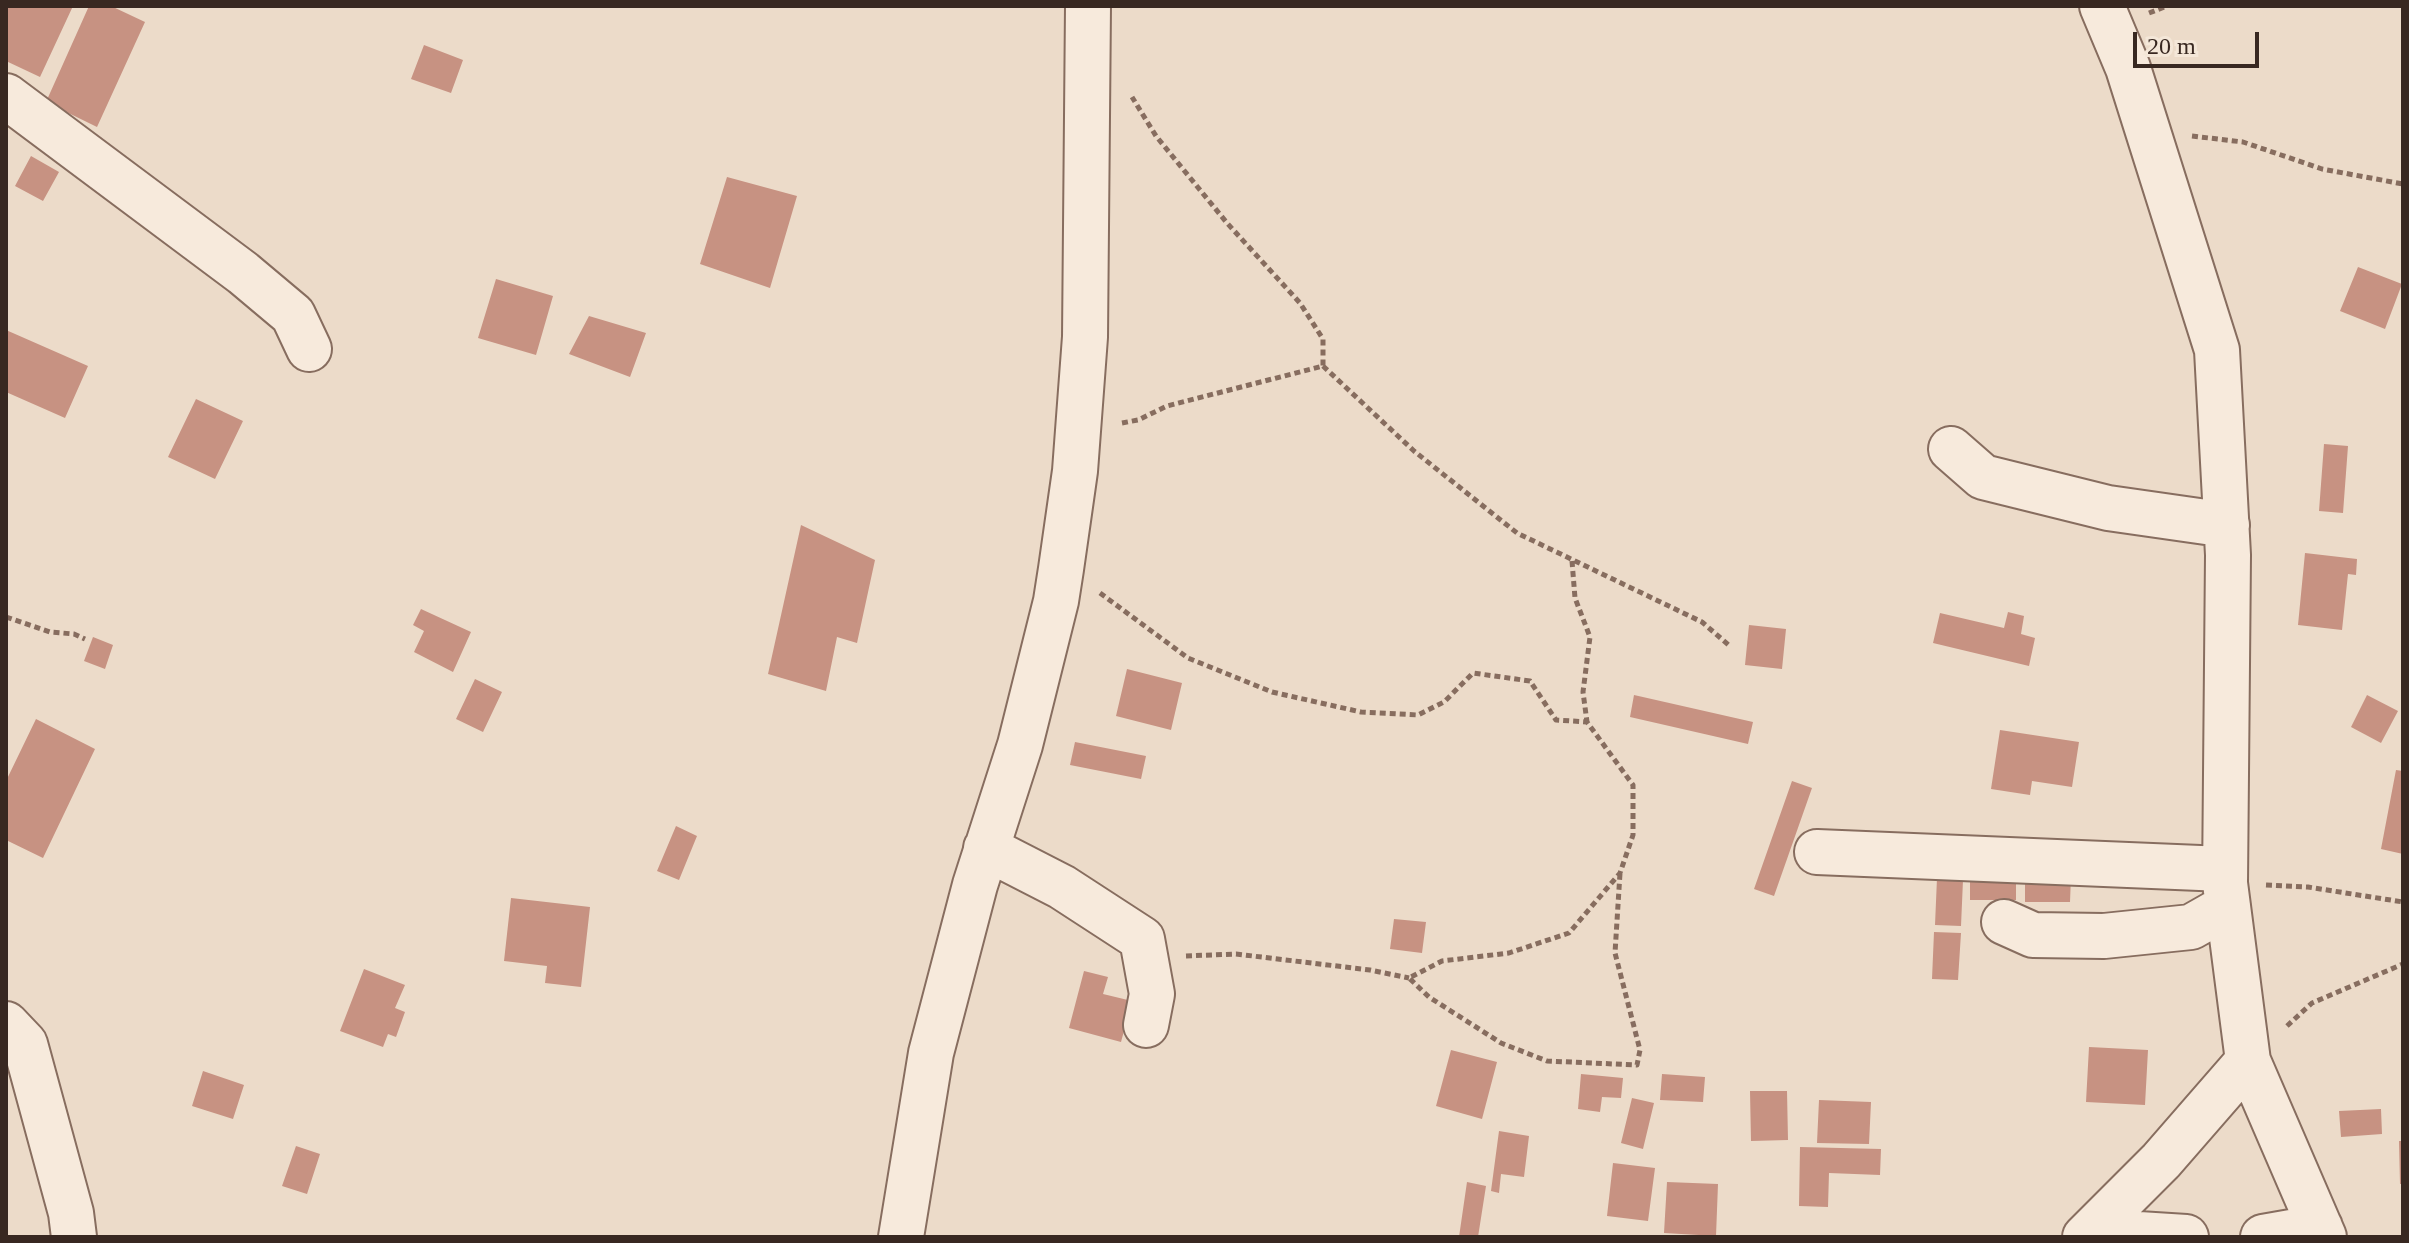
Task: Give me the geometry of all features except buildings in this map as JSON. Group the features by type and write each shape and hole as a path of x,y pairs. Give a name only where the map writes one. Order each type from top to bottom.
{"street":[{"path":"901,1237 931,1053 986,848 1020,745 1061,569 1078,432 1085,337 1088,6"},
{"path":"2102,6 2128,68 2217,350 2228,555 2226,886 2248,1061 2322,1232 2263,1237"},
{"path":"6,96 283,306 293,315 309,349"},
{"path":"1951,449 1983,477 2108,508 2227,525"},
{"path":"986,848 1062,887 1142,939 1152,994 1146,1025"},
{"path":"1817,852 2226,886"},
{"path":"2004,922 2033,935 2104,936 2191,927 2226,886"},
{"path":"6,1024 25,1044 71,1213 74,1237"},
{"path":"2088,1234 2161,1161 2248,1061"},
{"path":"2088,1234 2186,1237"}],"path":[{"path":"1125,87 1156,136 1227,223 1300,303 1323,339 1323,366 1414,451 1517,533 1702,622 1731,647"},
{"path":"2148,130 2243,142 2322,169 2403,184"},
{"path":"1078,432 1138,420 1167,406 1323,366"},
{"path":"1145,957 1236,954 1370,970 1409,978 1429,997 1501,1043 1535,1057 1547,1061 1637,1065 1640,1050 1615,953 1620,873 1633,835 1633,785 1587,722 1583,692 1590,637 1575,598 1572,560"},
{"path":"1061,569 1109,598 1188,658 1272,692 1361,712 1418,715 1444,702 1473,673 1530,681 1556,720 1587,722"},
{"path":"6,617 50,632 74,634 85,639"},
{"path":"1409,978 1442,961 1509,953 1569,933 1620,873"},
{"path":"2226,886 2308,887 2403,902"},
{"path":"2248,1061 2312,1003 2403,964"}]}
